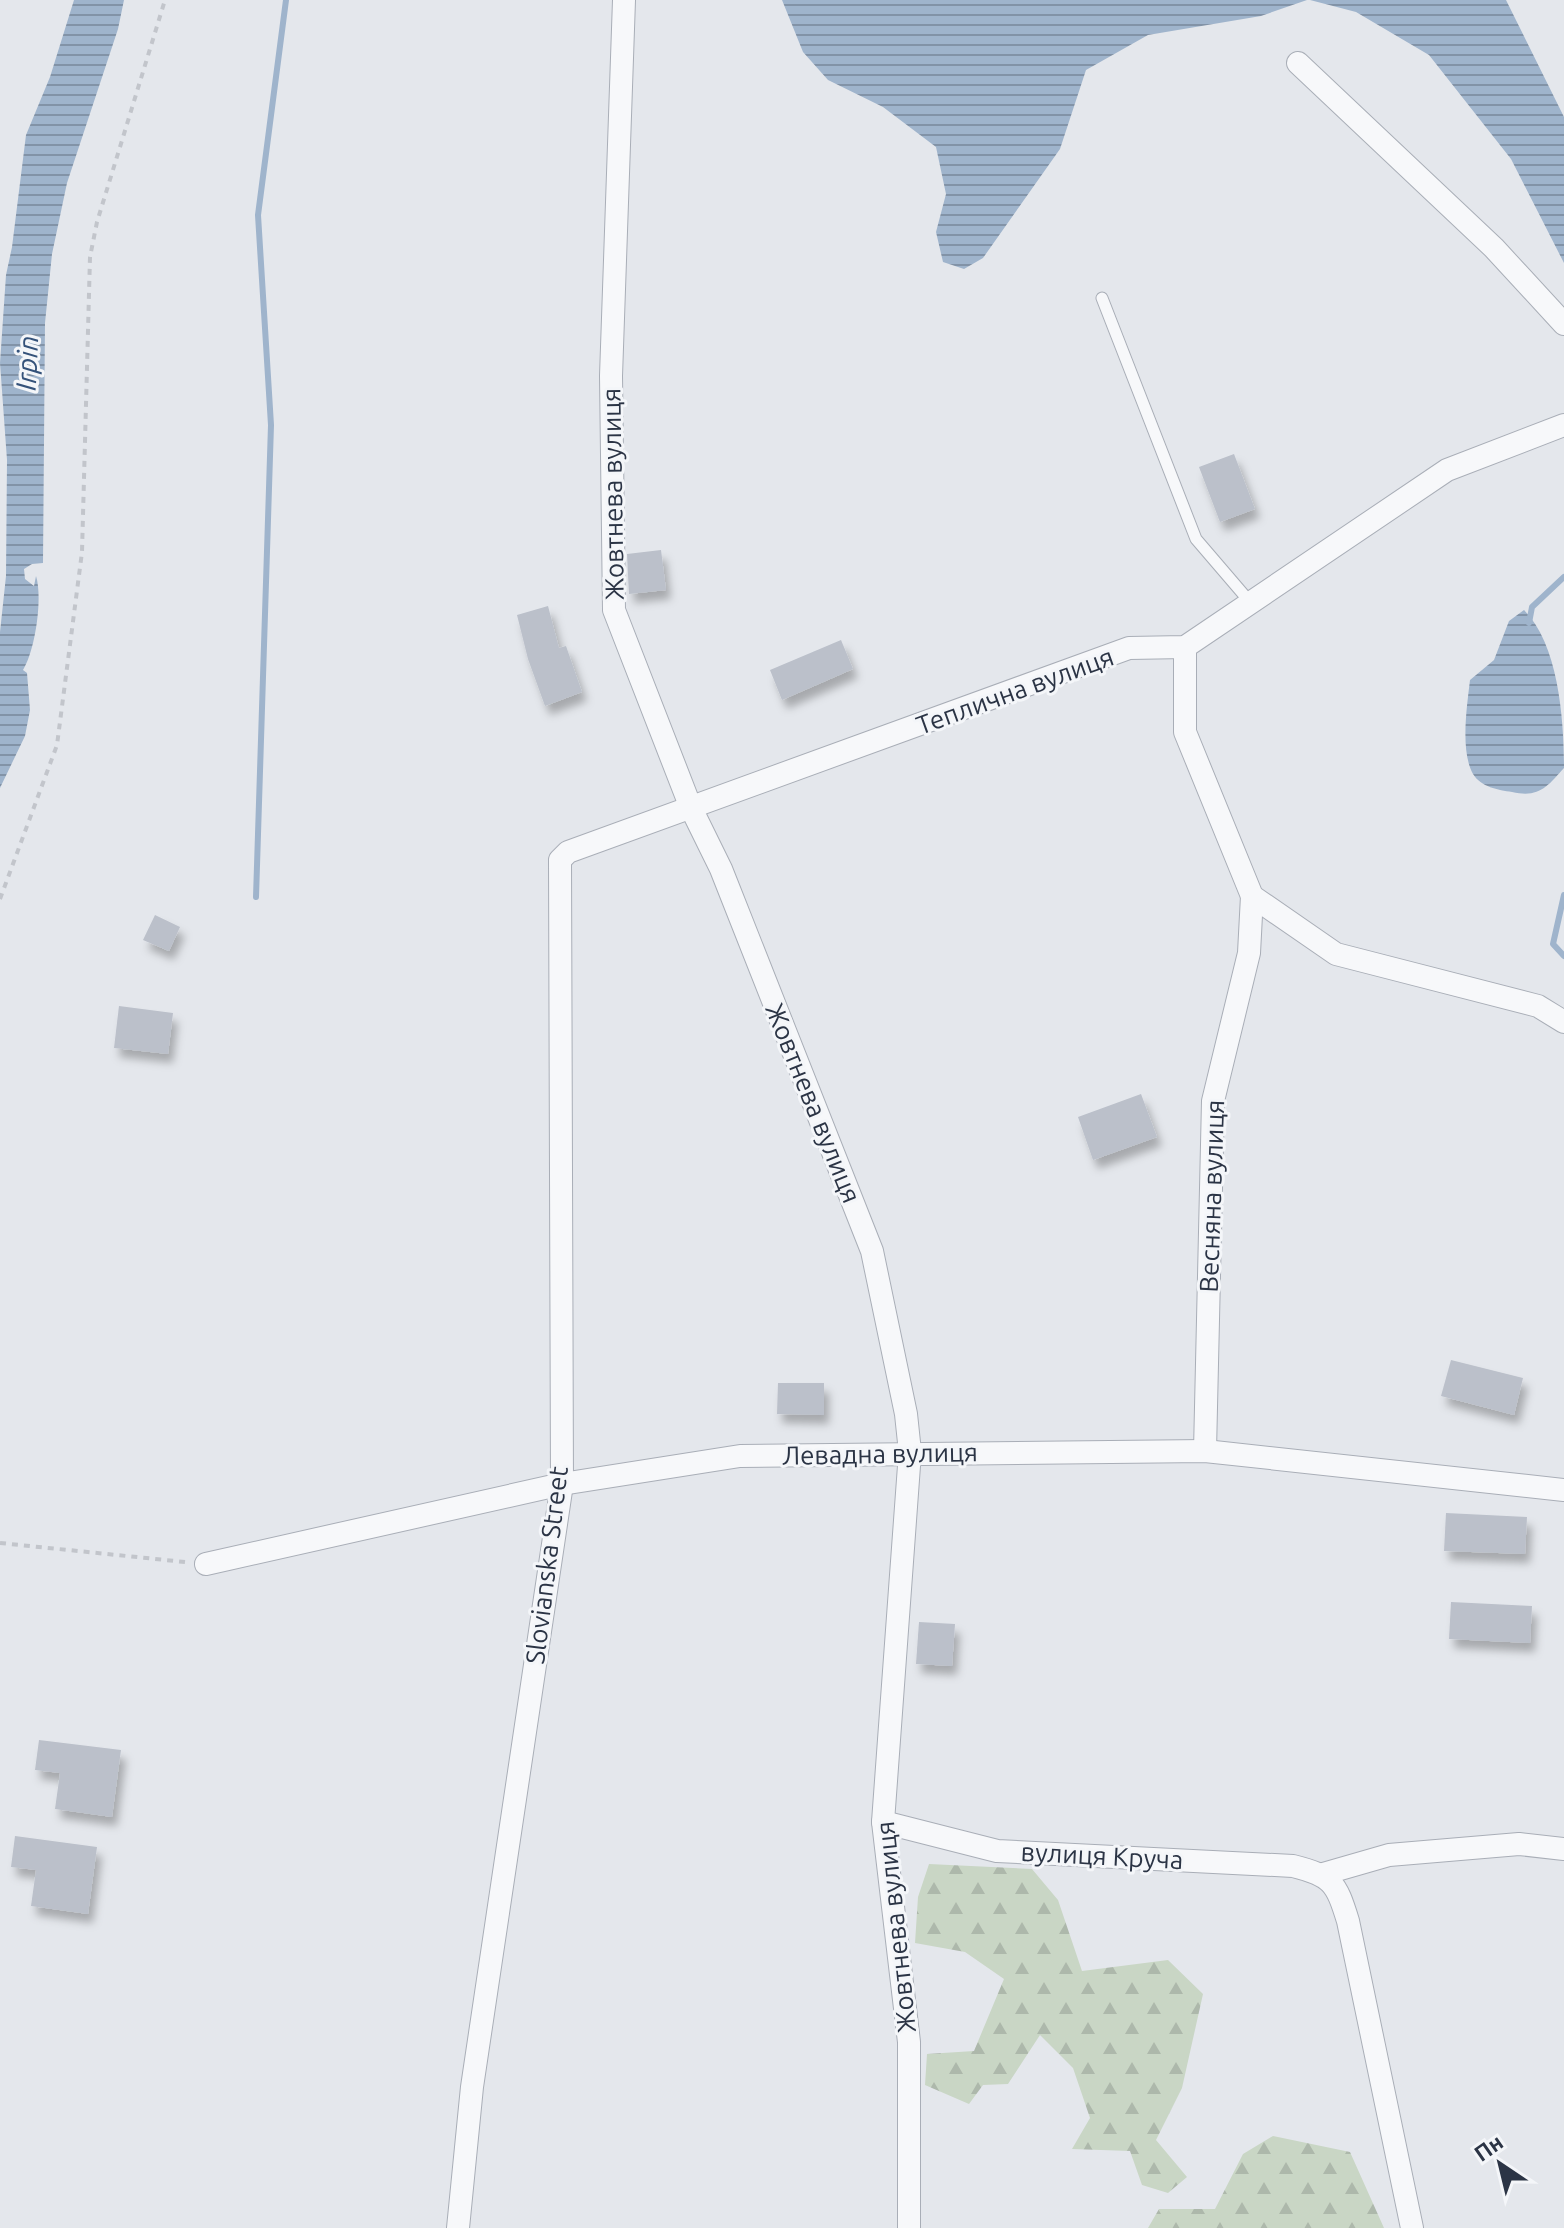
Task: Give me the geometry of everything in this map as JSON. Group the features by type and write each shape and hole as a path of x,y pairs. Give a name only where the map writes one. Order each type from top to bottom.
{"street":[{"name":"Жовтнева вулиця","path":"624,0 611,376 614,610 691,808 721,869 872,1251 906,1414 910,1452 883,1822 909,2042 909,2228"},
{"path":"1298,63 1494,248 1564,324"},
{"path":"1185,647 1447,470 1564,425"},
{"name":"Теплична вулиця","path":"568,852 1129,648 1185,647"},
{"name":"Весняна вулиця","path":"1185,647 1185,732 1252,896 1249,953 1213,1101 1205,1451"},
{"name":"Slovianska Street","path":"458,2228 472,2087 562,1484 559,870 560,860 568,852"},
{"path":"1252,896 1336,954 1538,1006 1564,1022"},
{"name":"Левадна вулиця","path":"206,1564 562,1484 740,1456 1205,1451 1564,1490"},
{"name":"вулиця Круча","path":"883,1822 997,1851 1293,1866 1323,1874 1389,1855 1519,1844 1564,1849"},
{"path":"1323,1874 1341,1897 1348,1921 1412,2228"}],"lane":[{"path":"1102,298 1196,539 1250,602"}],"path":[{"path":"0,899 57,745 82,552 90,257 97,222 165,0"},
{"path":"1,1543 206,1564"}],"green space":[{"path":"929,1864 1032,1869 1058,1900 1082,1971 1168,1960 1203,1994 1182,2088 1156,2140 1187,2177 1168,2193 1142,2185 1130,2151 1072,2149 1090,2118 1073,2068 1040,2035 1008,2084 983,2085 969,2104 925,2085 927,2054 974,2051 1004,1979 965,1952 915,1943 918,1897"},
{"path":"1273,2136 1350,2152 1384,2228 1148,2228 1159,2209 1215,2209 1243,2154"}],"water":[{"name":"Irpin","path":"74,0 124,0 118,29 67,183 52,254 45,323 43,563 24,569 25,579 34,586 36,576 39,597 34,638 23,670 27,673 30,710 25,736 0,788 0,632 6,576 7,460 0,363 6,275 26,135 50,77"},
{"path":"782,0 1307,0 1261,16 1148,35 1086,70 1060,149 983,258 964,269 943,262 936,232 946,194 936,147 883,107 828,80 803,52"},
{"path":"1310,0 1506,0 1564,117 1564,263 1511,159 1429,55 1356,12"},
{"path":"1524,610 1536,625 1552,663 1561,707 1564,749 1564,768 1547,786 1529,793 1501,790 1480,782 1469,764 1466,741 1470,680 1494,660 1509,621"}],"building":[{"path":"1234,454 1255,509 1220,522 1199,467"},
{"path":"661,550 666,590 629,594 627,554"},
{"path":"548,606 559,648 566,646 582,692 545,706 528,659 517,615"},
{"path":"841,640 853,669 782,700 770,670"},
{"path":"155,915 180,927 169,951 143,940"},
{"path":"119,1006 173,1013 168,1054 114,1048"},
{"path":"1141,1094 1157,1137 1093,1160 1078,1117"},
{"path":"1451,1360 1523,1378 1514,1415 1441,1396"},
{"path":"778,1383 824,1383 824,1415 777,1414"},
{"path":"1446,1513 1527,1517 1525,1554 1444,1551"},
{"path":"1451,1602 1532,1606 1530,1643 1449,1639"},
{"path":"919,1622 955,1624 952,1666 916,1664"},
{"path":"39,1740 121,1750 112,1817 55,1809 60,1773 35,1770"},
{"path":"15,1836 97,1847 88,1914 31,1906 36,1870 11,1867"}],"waterway":[{"path":"256,897 271,425 258,215 286,0"},
{"path":"1529,623 1532,607 1564,577"},
{"path":"1564,895 1553,944 1564,956"}]}
